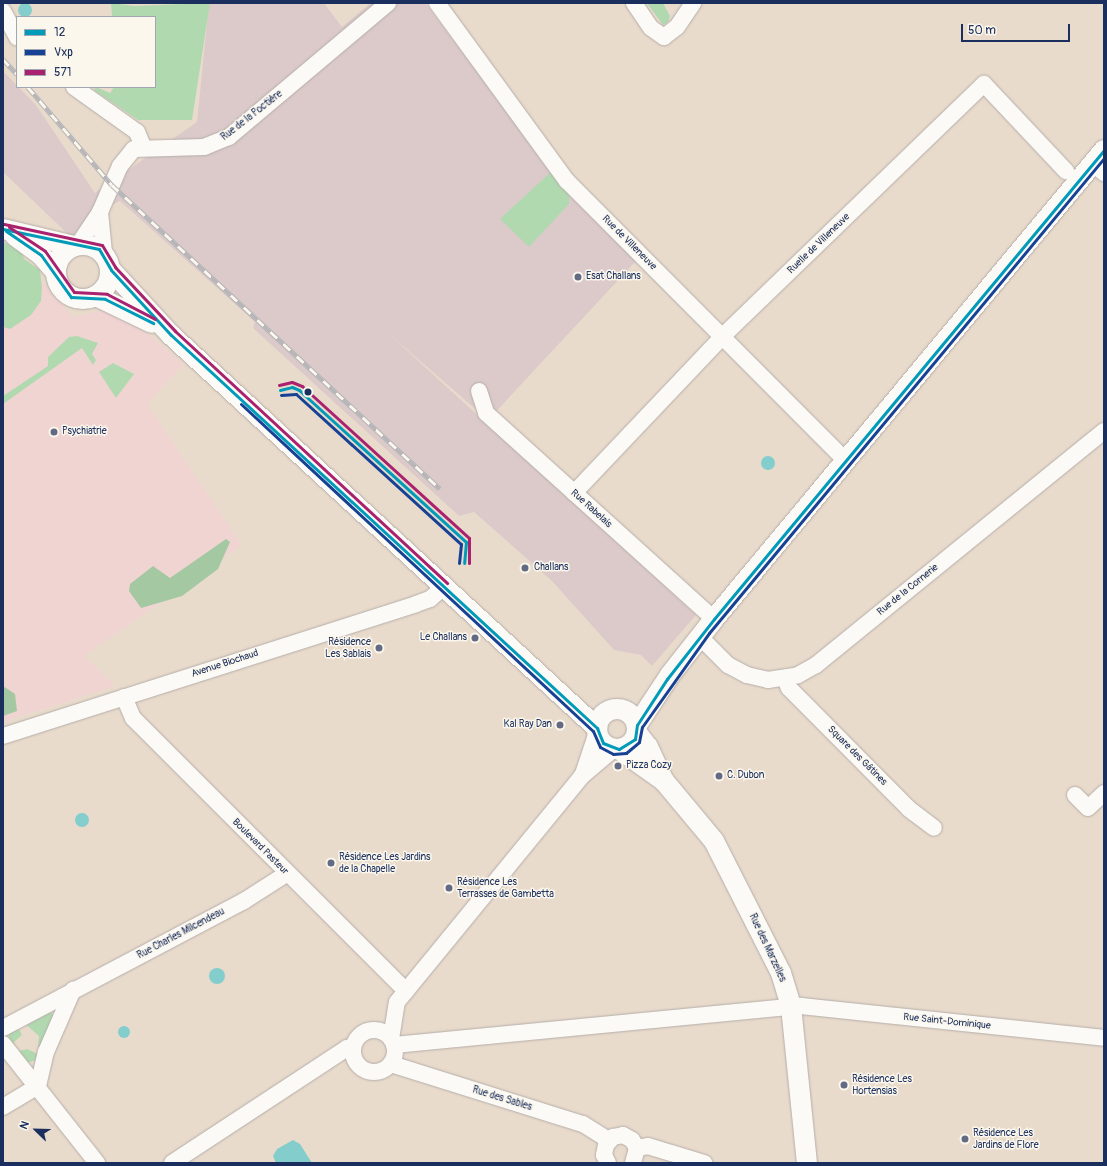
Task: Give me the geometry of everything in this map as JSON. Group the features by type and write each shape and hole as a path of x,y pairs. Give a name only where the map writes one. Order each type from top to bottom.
{"main road":[{"path":"6,230 76,245 92,246 108,262 171,335 597,730 603,743 616,749 630,744 637,729 667,679 714,619 1100,162"},
{"path":"6,230 41,255 56,272 59,285 71,296 96,296 137,314 171,335"},
{"path":"56,272 61,256 76,245"},
{"path":"96,296 108,285 108,262"},
{"path":"597,730 602,716 646,696 667,679"},
{"path":"546,682 631,714 637,729"},
{"name":"Rue des Marzelles","path":"637,729 648,747 664,781 714,841 780,973 791,1006 807,1163"},
{"name":"Rue des Marzelles","path":"616,749 664,781"}],"street":[{"name":"Rue de la Poctière","path":"143,146 204,147 229,137 388,3"},
{"name":"Rue de Villeneuve","path":"438,3 567,181 846,461"},
{"path":"634,3 651,28 664,37 678,27 693,3"},
{"path":"3,11 15,34"},
{"name":"Ruelle de Villeneuve","path":"574,493 722,336 984,84 1066,171"},
{"path":"75,88 137,132 143,146 127,154 100,212 76,245"},
{"path":"100,212 108,262"},
{"name":"Rue Rabelais","path":"479,391 486,413 714,619"},
{"name":"Rue de la Cornerie","path":"700,637 728,665 747,676 786,679 816,665 1104,431"},
{"name":"Avenue Biochaud","path":"3,736 416,604 430,599 444,587"},
{"name":"Square des Gâtines","path":"786,679 789,688 909,810 934,828"},
{"name":"Boulevard Pasteur","path":"124,697 133,718 286,874 402,997"},
{"path":"582,776 597,730"},
{"path":"402,997 393,1042 391,1064 380,1072 366,1071 356,1061 354,1047 360,1036 373,1030 388,1007 402,997 582,776 616,749"},
{"path":"1075,794 1088,808 1104,793"},
{"name":"Rue Charles Milcendeau","path":"3,1028 244,901 286,874"},
{"path":"3,1107 38,1086 46,1052 74,990"},
{"name":"Rue Saint-Dominique","path":"393,1042 791,1006 1104,1038"},
{"path":"373,1030 393,1042"},
{"path":"3,1044 38,1086 97,1163"},
{"path":"172,1163 347,1048 354,1047"},
{"name":"Rue des Sables","path":"391,1064 584,1124 609,1140"},
{"path":"608,1163 604,1150 609,1140 623,1135 632,1140 635,1156 648,1146 704,1163"}],"shaded area":[{"path":"209,3 324,3 342,27 371,3 425,3 568,193 637,260 488,420 389,334 696,615 652,666 641,655 614,650 552,581 474,512 459,516 253,328 255,322 120,201 91,214 72,238 3,172 3,71 16,84 16,88 20,88 36,105 95,193 197,122"},
{"path":"3,248 17,252 72,317 102,311 133,322 184,364 147,404 242,545 84,656 116,686 3,722"}],"green space":[{"path":"111,3 134,6 210,3 192,120 138,120 94,90 95,88 98,88 110,93 113,88 156,88 156,16 112,16"},
{"path":"647,3 663,3 670,16 668,22 663,25"},
{"path":"553,170 569,189 569,204 529,247 500,219"},
{"path":"3,242 21,249 24,259 40,270 42,288 41,301 31,315 10,329 3,327"},
{"path":"77,336 98,343 92,354 96,360 93,365 82,348 3,404 3,396 48,366 48,357 69,337"},
{"path":"113,363 134,374 116,398 99,372"},
{"path":"226,539 230,542 218,569 182,596 141,608 129,591 130,584 153,566 170,578"},
{"path":"3,686 15,694 17,711 3,716"},
{"path":"49,1011 56,1018 43,1049 38,1046 39,1036 23,1022"},
{"path":"17,1025 22,1035 14,1042 15,1047 19,1051 27,1049 40,1055 37,1060 26,1063 9,1044 9,1031"}],"water":[{"path":"22,3 28,3 32,7 32,13 29,16 21,16 18,13 18,7"},
{"path":"768,456 773,458 775,463 773,468 768,470 763,468 761,463 763,458"},
{"path":"82,813 87,815 89,820 87,825 82,827 77,825 75,820 77,815"},
{"path":"214,968 220,968 225,973 223,982 220,984 214,984 209,979 209,973"},
{"path":"122,1026 126,1026 130,1032 126,1038 122,1038 118,1034 118,1030"},
{"path":"293,1140 300,1144 312,1163 276,1163 273,1156 277,1149"}],"railway":[{"path":"3,59 16,73"},
{"path":"29,88 112,185 440,489"}],"transit line":[{"name":"12","path":"3,229 99,249 111,270 171,335 597,728 603,743 619,749 635,739 637,725 667,679 714,619 1104,150"},
{"name":"Vxp","path":"241,404 593,731 600,747 613,754 626,753 639,742 642,727 709,633 1104,158"},
{"name":"571","path":"4,224 102,245 115,267 175,331 447,583"},
{"name":"571","path":"9,227 45,251 74,292 107,294 155,319"},
{"name":"12","path":"6,231 41,255 71,297 105,299 153,323"},
{"name":"571","path":"279,385 292,382 302,386 469,538 469,563"},
{"name":"12","path":"280,390 292,387 299,390 466,542 464,563"},
{"name":"Vxp","path":"281,395 296,394 461,544 459,563"}],"place":[{"name":"Esat Challans","path":"578,277"},
{"name":"Psychiatrie","path":"54,432"},
{"name":"Challans","path":"525,568"},
{"name":"Le Challans","path":"475,638"},
{"name":"Résidence Les Sablais","path":"379,648"},
{"name":"Kal Ray Dan","path":"560,725"},
{"name":"Pizza Cozy","path":"618,766"},
{"name":"C. Dubon","path":"719,776"},
{"name":"Résidence Les Jardins de la Chapelle","path":"331,863"},
{"name":"Résidence Les Terrasses de Gambetta","path":"449,888"},
{"name":"Résidence Les Hortensias","path":"844,1085"},
{"name":"Résidence Les Jardins de Flore","path":"965,1139"}]}
